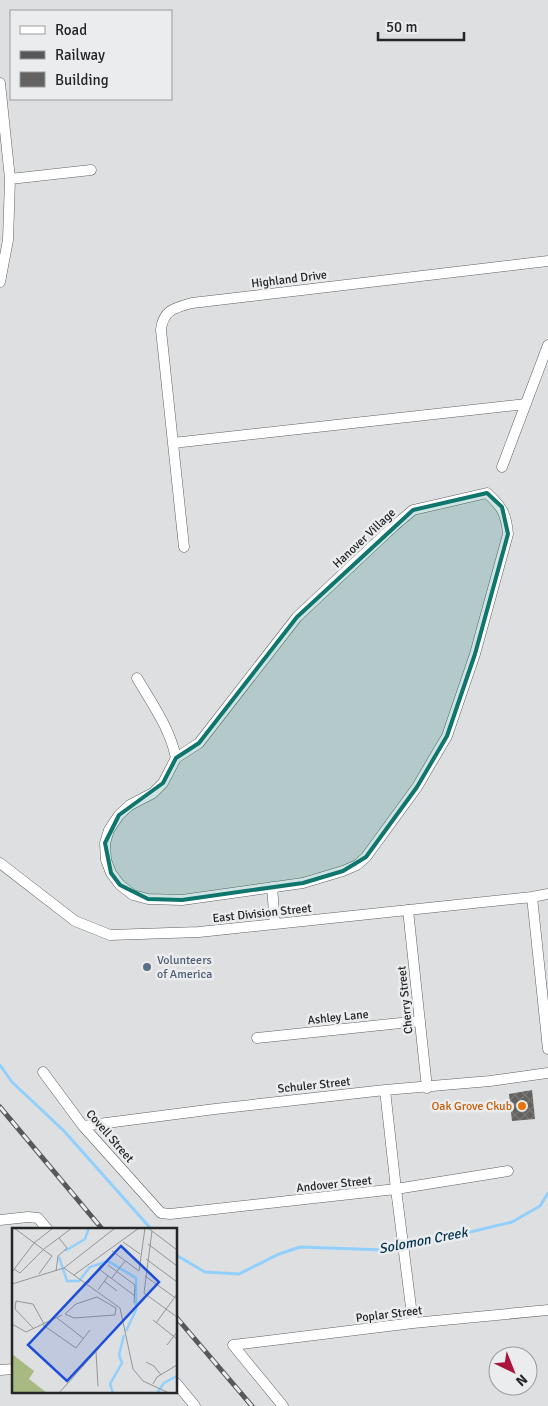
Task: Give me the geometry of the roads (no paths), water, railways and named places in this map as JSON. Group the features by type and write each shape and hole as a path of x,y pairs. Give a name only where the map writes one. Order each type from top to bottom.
{"street":[{"path":"0,83 10,179 8,240 0,282"},
{"path":"10,179 92,170"},
{"name":"Highland Drive","path":"184,547 161,330 162,319 169,312 177,307 192,303 548,261"},
{"path":"502,466 548,345"},
{"path":"173,443 526,404"},
{"name":"Hanover Village","path":"487,493 502,507 507,521 508,534 475,654 447,736 417,787 380,840 357,865 320,879 182,900 148,900 133,895 120,885 111,873 106,860 105,844 109,830 119,815 130,805 153,793 163,783 176,758 199,743 297,617 413,510 487,493"},
{"path":"137,678 167,728 173,742 176,758"},
{"name":"East Division Street","path":"0,863 75,921 110,935 199,932 548,894"},
{"path":"272,887 275,924"},
{"path":"532,897 548,1049"},
{"name":"Cherry Street","path":"408,910 427,1088"},
{"name":"Ashley Lane","path":"257,1038 420,1021"},
{"name":"Covell Street","path":"43,1072 83,1126 161,1213"},
{"name":"Schuler Street","path":"83,1126 215,1109 385,1090 427,1088 548,1073"},
{"path":"385,1090 413,1323"},
{"name":"Andover Street","path":"161,1213 170,1214 396,1189 508,1171"},
{"path":"0,1220 28,1217 38,1218 46,1228"},
{"name":"Poplar Street","path":"283,1406 233,1345 413,1323 548,1310"},
{"path":"178,1385 195,1406"}],"waterway":[{"name":"Solomon Creek","path":"0,1065 12,1082 64,1131 150,1228"},
{"name":"Solomon Creek","path":"178,1256 205,1272 239,1274 279,1254 300,1247 385,1250 512,1222 540,1206 548,1193"}],"railway":[{"path":"0,1107 101,1228"},
{"path":"178,1319 252,1406"}],"place":[{"name":"Volunteers of America","path":"147,967"},
{"name":"Oak Grove Ckub","path":"522,1106"}]}
